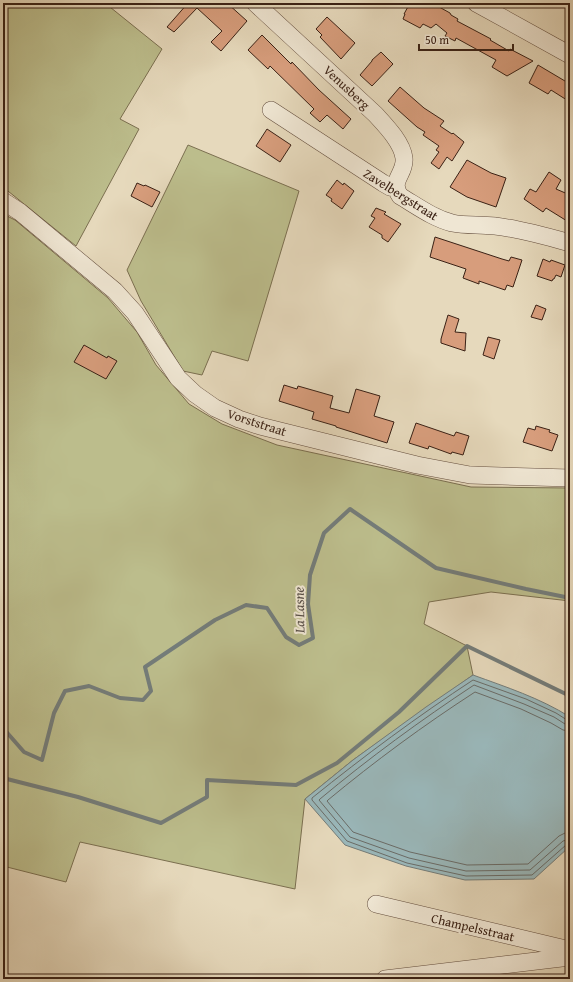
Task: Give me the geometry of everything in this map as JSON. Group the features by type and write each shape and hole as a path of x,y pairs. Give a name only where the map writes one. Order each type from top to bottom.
{"street":[{"name":"Venusberg","path":"255,3 375,114 389,131 400,147 404,159 396,188"},
{"path":"476,3 570,55"},
{"name":"Zavelbergstraat","path":"271,110 383,183 390,187 396,188 400,196 430,215 452,223 514,229 570,243"},
{"name":"Vorststraat","path":"3,201 20,212 115,291 135,313 178,378 195,394 215,408 260,426 442,470 470,475 570,478"},
{"name":"Champelsstraat","path":"376,904 570,950"},
{"path":"385,979 570,957"}],"green space":[{"path":"3,3 105,3 162,49 120,119 139,129 76,246 3,187"},
{"path":"188,145 299,191 248,361 212,351 202,375 183,371 141,301 127,270"},
{"path":"3,214 15,220 108,298 137,332 156,365 189,404 222,424 277,445 471,487 570,488 570,601 491,592 429,602 424,624 467,646 473,675 353,760 305,799 295,889 80,842 66,882 3,866"}],"water":[{"path":"473,675 535,699 570,717 570,845 534,879 465,880 406,866 345,845 305,799 353,760"}],"building":[{"path":"188,3 227,3 247,21 221,51 211,42 222,31 197,8 174,32 167,27"},
{"path":"410,3 432,3 450,13 458,19 457,21 491,39 490,40 509,51 510,49 533,61 507,76 492,67 496,60 456,38 455,41 445,36 447,33 436,24 431,28 423,24 420,28 403,19"},
{"path":"327,17 355,43 341,59 320,37 322,35 316,29"},
{"path":"262,35 351,119 343,129 327,115 320,122 310,113 314,109 270,66 268,69 248,50"},
{"path":"381,52 393,64 372,86 360,75 372,60"},
{"path":"538,65 570,84 570,102 551,90 548,94 529,83"},
{"path":"400,87 424,108 444,121 440,126 452,134 453,133 464,142 452,161 447,157 439,169 431,163 439,152 436,150 439,146 423,135 425,132 417,127 388,101"},
{"path":"267,129 291,145 280,162 256,146"},
{"path":"467,160 491,173 506,178 496,207 467,197 450,187"},
{"path":"549,172 561,180 556,189 570,195 570,215 567,221 546,208 543,212 524,199 530,189 536,192"},
{"path":"337,180 343,185 344,183 354,191 342,209 331,201 332,199 326,195"},
{"path":"137,183 160,192 152,207 131,196"},
{"path":"376,208 386,212 384,214 401,224 388,242 382,238 382,235 369,227 375,218 371,216"},
{"path":"435,237 509,261 511,257 522,260 513,287 507,285 505,290 479,281 479,284 463,278 466,269 430,257"},
{"path":"543,259 565,265 561,277 556,275 552,281 537,276"},
{"path":"536,305 546,309 542,320 531,317"},
{"path":"448,315 459,319 455,332 466,333 465,351 441,343"},
{"path":"488,337 500,340 494,359 483,355"},
{"path":"84,345 107,358 108,356 117,361 106,379 74,362"},
{"path":"284,385 297,389 298,386 333,396 330,408 349,413 356,389 380,396 374,416 394,422 387,443 312,419 314,412 279,401"},
{"path":"416,423 454,436 456,432 469,436 463,455 452,452 451,454 429,446 428,449 409,443"},
{"path":"536,426 550,430 549,432 558,435 552,451 523,442 528,428 535,430"}],"waterway":[{"name":"La Lasne","path":"3,728 24,752 42,760 54,713 65,691 89,686 120,698 143,700 151,691 145,667 215,620 246,605 267,608 286,637 299,645 313,638 308,604 310,575 324,533 350,509 436,568 570,598"},
{"path":"3,778 78,797 161,823 207,797 207,780 296,785 337,763 399,712 467,646 570,696"}]}
